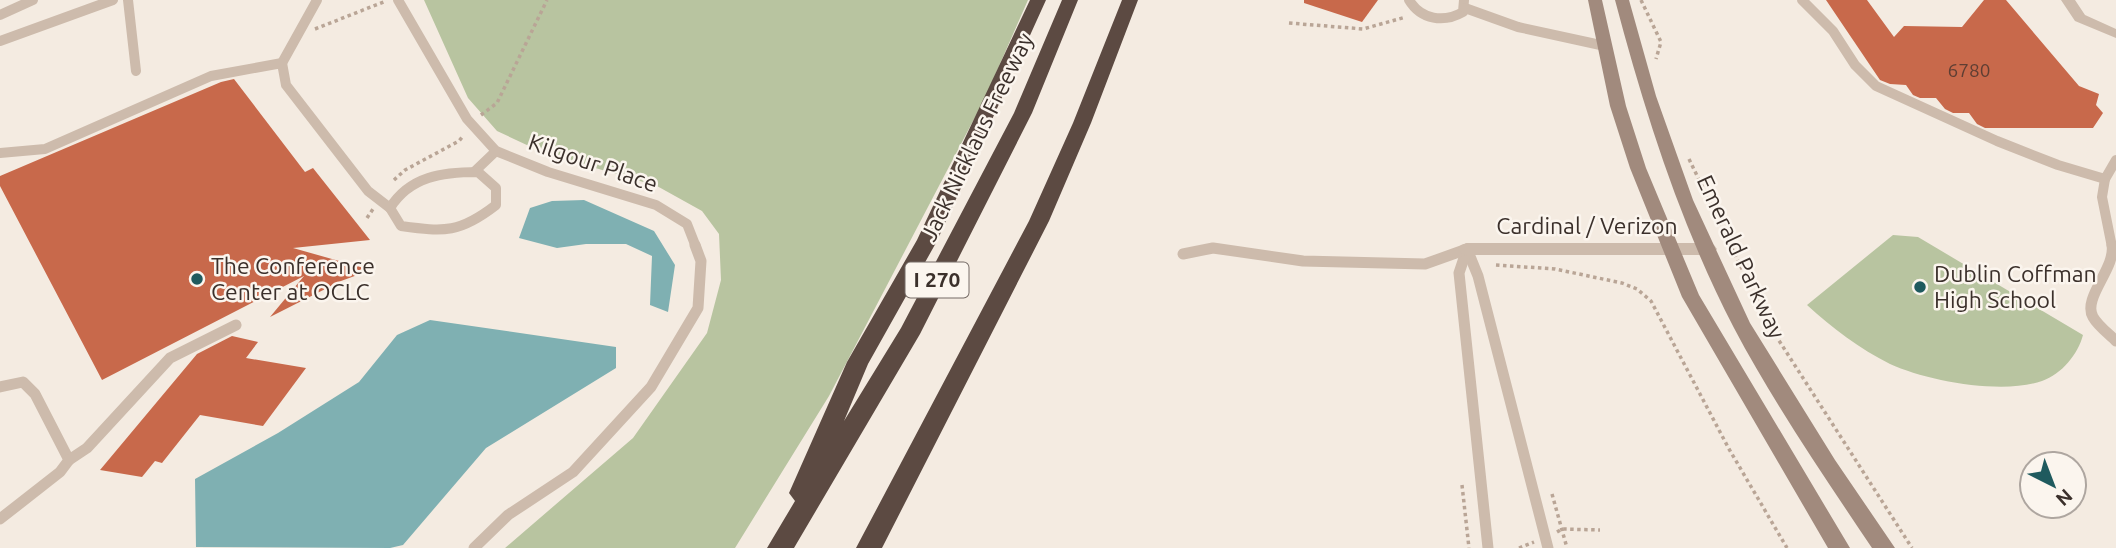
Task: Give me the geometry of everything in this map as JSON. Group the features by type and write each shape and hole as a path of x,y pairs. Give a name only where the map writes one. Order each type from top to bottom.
{"highway":[{"path":"779,548 858,362 927,241 1038,0"},
{"name":"Jack Nicklaus Freeway","path":"779,548 909,334 1023,113 1070,0"},
{"name":"I 270","path":"869,548 1039,221 1130,4"}],"main road":[{"path":"1595,0 1618,106 1638,168 1691,297 1839,548"},
{"name":"Emerald Parkway","path":"1622,0 1648,96 1685,201 1742,326 1828,466 1884,548"}],"street":[{"path":"2068,0 2071,10 2079,17 2116,34"},
{"name":"Cardinal / Verizon","path":"1467,249 1708,249"}],"lane":[{"path":"0,15 33,0"},
{"path":"0,41 113,0"},
{"path":"128,0 136,71"},
{"path":"317,0 282,63 286,85 368,191 390,208 401,226 437,231 474,223 496,205 496,188 478,172 447,171 422,178 394,200 390,208"},
{"name":"Kilgour Place","path":"398,0 467,120 496,151 548,172 656,205 687,224 701,261 698,308 651,387 573,471 508,515 474,548"},
{"path":"1409,0 1418,12 1436,19 1454,18 1464,4 1518,27 1605,46"},
{"path":"1802,0 1833,31 1855,65 1876,86 1997,141 2058,165 2105,179"},
{"path":"0,153 45,149 211,76 282,63"},
{"path":"474,172 496,151"},
{"path":"2116,160 2105,179 2102,197 2114,255 2090,305 2092,316 2116,341"},
{"path":"1183,254 1213,248 1303,261 1425,264 1467,249"},
{"path":"1467,249 1459,273 1488,548"},
{"path":"1467,249 1478,276 1548,548"},
{"path":"0,519 87,448 170,358 236,325"},
{"path":"0,387 23,382 35,394 69,460"}],"path":[{"path":"298,34 332,24 388,0"},
{"path":"1641,0 1661,42 1655,63"},
{"path":"1289,23 1366,31 1388,26 1410,13"},
{"path":"1688,156 1769,325 1912,548"},
{"path":"1467,249 1494,265 1507,268 1554,268 1591,278 1625,282 1642,290 1651,301 1729,449 1787,548"},
{"path":"1462,485 1469,548"},
{"path":"1552,495 1567,548"}],"green space":[{"path":"424,0 1028,0 985,98 829,396 735,548 505,548 633,438 707,333 721,280 719,234 702,211 657,186 544,153 497,131 468,98"},
{"path":"1893,235 1918,237 2083,335 2073,356 2056,374 2042,381 2007,387 1987,386 1924,376 1890,364 1857,345 1807,305"}],"water":[{"path":"584,200 654,231 675,265 668,312 650,305 652,256 626,244 586,244 557,248 519,238 530,208 552,201"},
{"path":"430,320 616,347 616,368 486,448 403,545 390,548 196,547 195,479 278,433 359,382 397,335"}],"building":[{"path":"1304,0 1378,0 1362,22 1304,3"},
{"path":"1826,0 1867,0 1894,37 1904,26 1962,27 1984,0 2006,0 2079,86 2099,94 2096,105 2103,113 2093,128 1985,128 1977,124 1969,113 1953,113 1945,109 1936,98 1920,98 1913,95 1906,85 1880,80"},
{"name":"The Conference Center at OCLC","path":"234,79 305,172 313,168 370,240 293,248 371,270 341,281 270,317 304,276 102,380 0,186 0,176 221,82"},
{"path":"232,336 258,342 246,358 306,368 263,426 200,415 162,463 155,461 142,477 100,470 197,354"}],"place":[{"name":"The Conference Center at OCLC","path":"197,279"},
{"name":"Dublin Coffman High School","path":"1920,287"}]}
